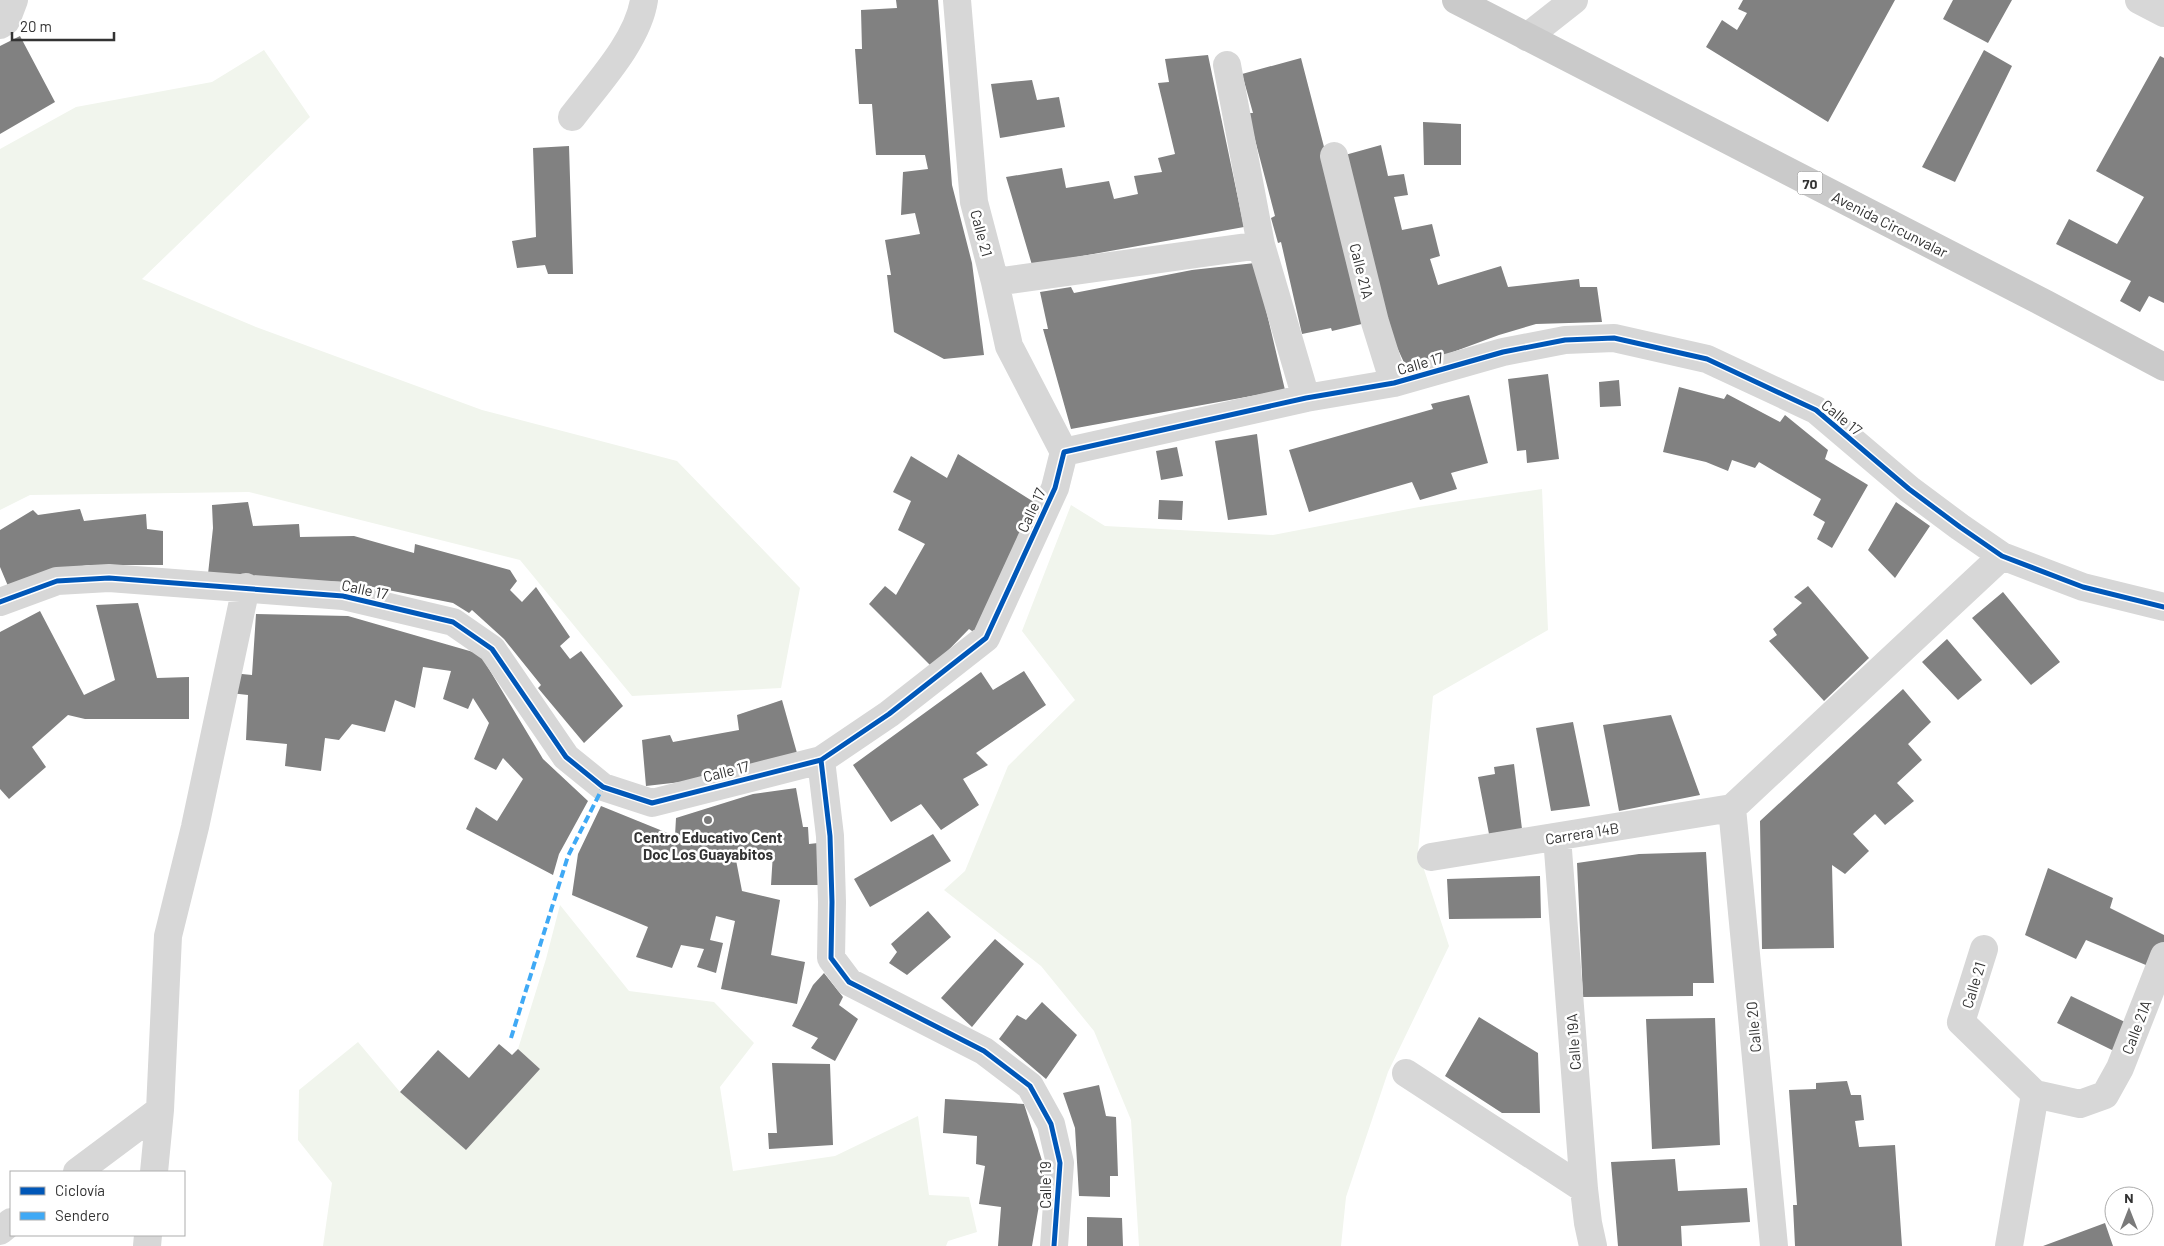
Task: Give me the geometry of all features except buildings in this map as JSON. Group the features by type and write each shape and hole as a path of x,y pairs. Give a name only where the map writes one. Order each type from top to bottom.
{"main road":[{"name":"Avenida Circunvalar","path":"1456,0 2164,367"}],"street":[{"path":"0,25 6,21 14,0"},
{"path":"572,117 633,32 642,11 644,0"},
{"name":"Calle 21","path":"957,0 974,202 995,282 1009,346 1064,452"},
{"path":"1527,37 1574,0"},
{"path":"2139,0 2164,13"},
{"path":"1227,65 1261,245 1306,398"},
{"name":"Calle 21A","path":"1334,156 1374,322 1394,384"},
{"path":"995,282 1261,245"},
{"name":"Calle 17","path":"0,602 57,581 100,578 246,587 343,596 453,622 492,648 566,757 603,787 652,803 820,760 889,714 986,638 1055,488 1064,452 1306,398 1394,384 1503,352 1565,340 1614,338 1707,358 1816,410 1909,489 2002,556 2083,587 2164,607"},
{"path":"1732,808 2002,556"},
{"path":"154,1171 160,1110 168,936 195,828 246,587"},
{"name":"Calle 19","path":"820,760 830,836 831,958 849,982 984,1051 1030,1086 1051,1124 1060,1163 1054,1246"},
{"name":"Carrera 14B","path":"1431,857 1732,808"},
{"name":"Calle 20","path":"1732,808 1774,1246"},
{"name":"Calle 19A","path":"1557,836 1584,1189 1593,1246"},
{"name":"Calle 21","path":"1984,949 1961,1022 2035,1094"},
{"name":"Calle 21A","path":"2035,1094 2080,1104 2105,1095 2120,1068 2164,956"},
{"path":"1406,1073 1584,1189"},
{"path":"2009,1246 2035,1094"},
{"path":"78,1171 160,1110"},
{"path":"0,1231 10,1223"}],"shaded area":[{"path":"264,50 310,117 142,279 256,327 482,410 677,461 800,588 781,688 632,696 520,560 249,492 30,495 0,510 0,149 76,107 212,82"},
{"path":"1542,489 1548,630 1433,696 1418,851 1449,946 1388,1072 1346,1197 1341,1246 1139,1246 1131,1120 1094,1031 1041,966 944,890 965,871 1008,766 1075,700 1022,631 1071,505 1105,526 1273,535 1419,507"},
{"path":"560,905 629,991 714,1002 754,1043 720,1087 733,1171 835,1156 918,1116 929,1195 969,1197 977,1232 948,1241 946,1246 323,1246 332,1183 298,1140 299,1090 358,1042 400,1092 466,1150 540,1069 518,1049 546,959"}],"marked path":[{"path":"511,1038 568,856 603,787"}],"cycle path":[{"path":"0,602 57,581 109,578 343,596 453,622 492,649 566,757 603,787 652,803 821,760 889,714 986,638 1055,488 1064,452 1306,398 1394,383 1503,352 1565,340 1614,338 1707,359 1816,410 1909,489 2002,556 2083,587 2164,607"},
{"path":"821,760 830,836 831,958 849,982 984,1051 1030,1086 1051,1124 1060,1163 1054,1246"}],"place":[{"name":"Centro Educativo Cent Doc Los Guayabitos","path":"708,820"}]}
